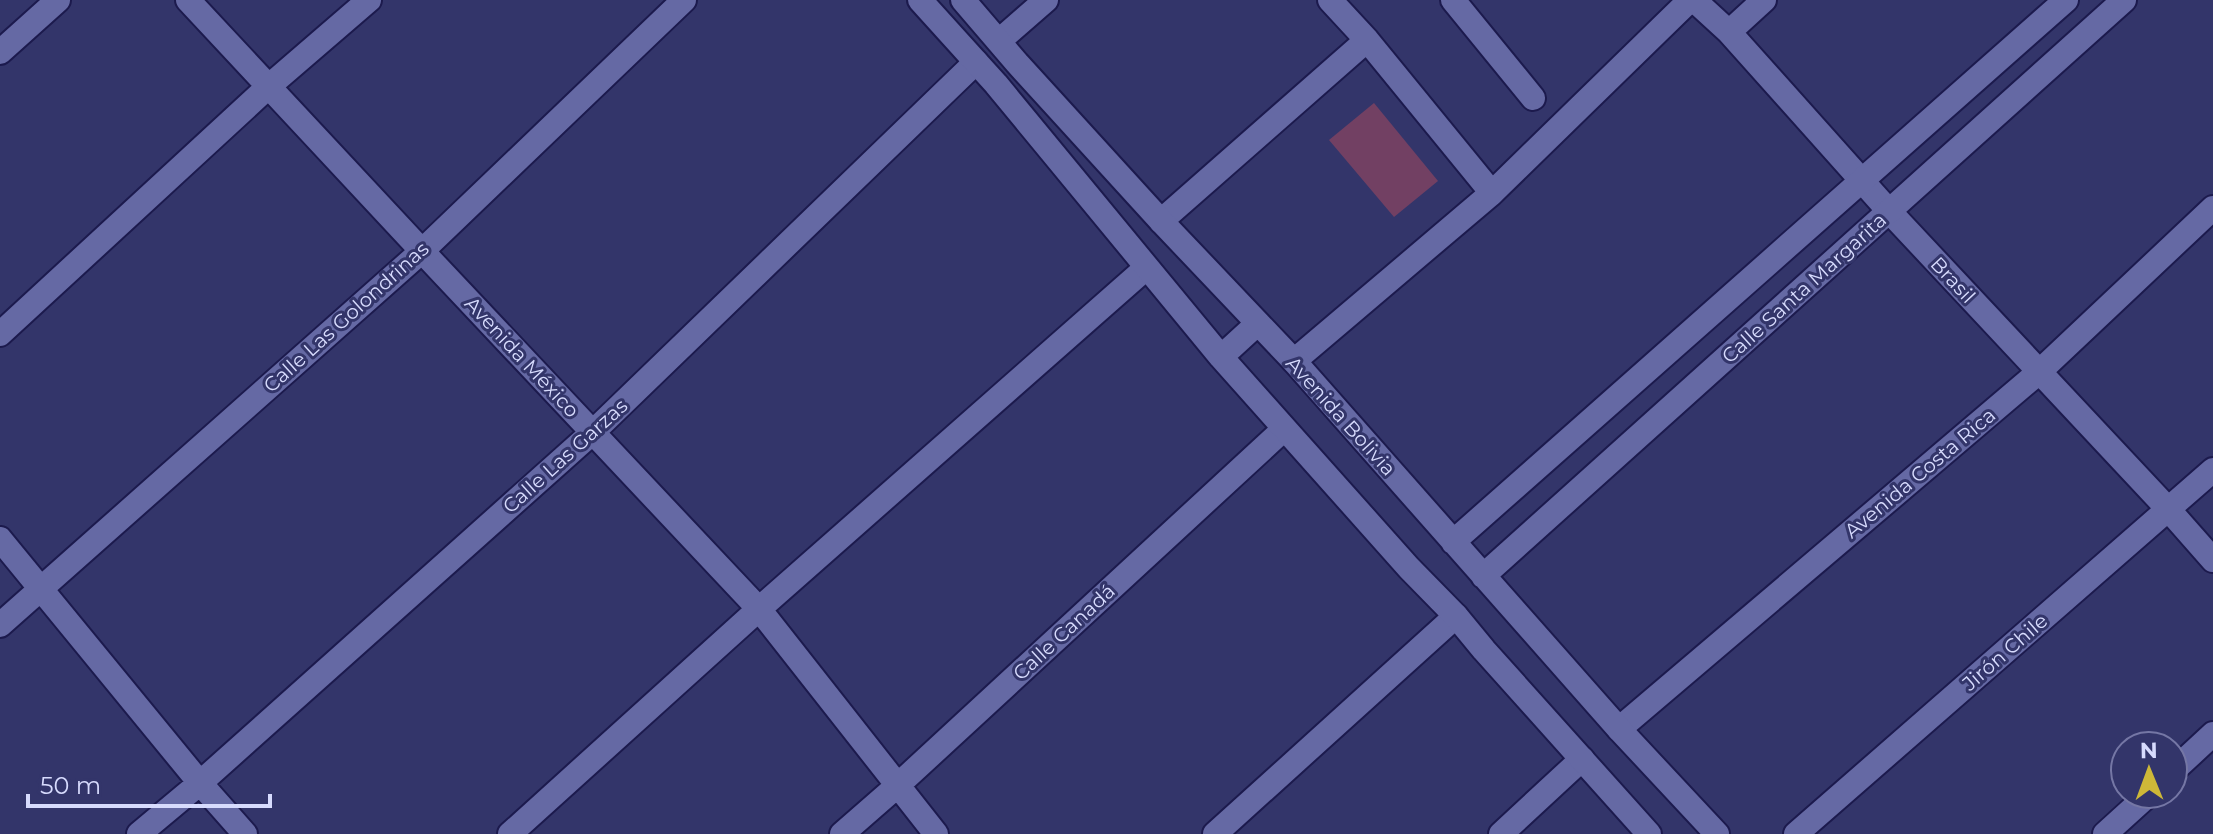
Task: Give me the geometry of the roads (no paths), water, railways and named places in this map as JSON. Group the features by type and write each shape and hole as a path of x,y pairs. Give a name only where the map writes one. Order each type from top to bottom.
{"street":[{"path":"0,52 58,0"},
{"name":"Avenida México","path":"188,0 759,609 936,834"},
{"path":"0,334 268,87 369,0"},
{"name":"Calle Las Golondrinas","path":"0,625 422,251 684,0"},
{"path":"920,0 976,62 1221,357 1649,834"},
{"name":"Avenida Bolivia","path":"963,0 1161,221 1294,361 1619,729 1717,834"},
{"path":"999,41 1046,0"},
{"path":"1330,0 1367,40 1492,193"},
{"path":"1453,0 1533,98"},
{"path":"1294,361 1492,193 1692,0"},
{"name":"Brasil","path":"1692,0 1729,32 1889,211 2213,560"},
{"path":"1729,32 1764,0"},
{"name":"Calle Santa Margarita","path":"1453,542 2066,0"},
{"name":"Calle Santa Margarita","path":"1483,576 2124,0"},
{"path":"1161,221 1367,40"},
{"name":"Calle Las Garzas","path":"139,834 593,432 976,62"},
{"name":"Avenida Costa Rica","path":"1619,729 2039,372 2213,208"},
{"path":"510,834 759,609 1146,268"},
{"path":"1221,357 1257,324"},
{"name":"Calle Canadá","path":"842,834 1284,429"},
{"name":"Jirón Chile","path":"1796,834 2213,470"},
{"path":"0,539 245,834"},
{"path":"1215,834 1456,616"},
{"path":"2189,756 2213,734"},
{"path":"1501,834 1582,759"},
{"path":"2105,834 2131,810"}]}
